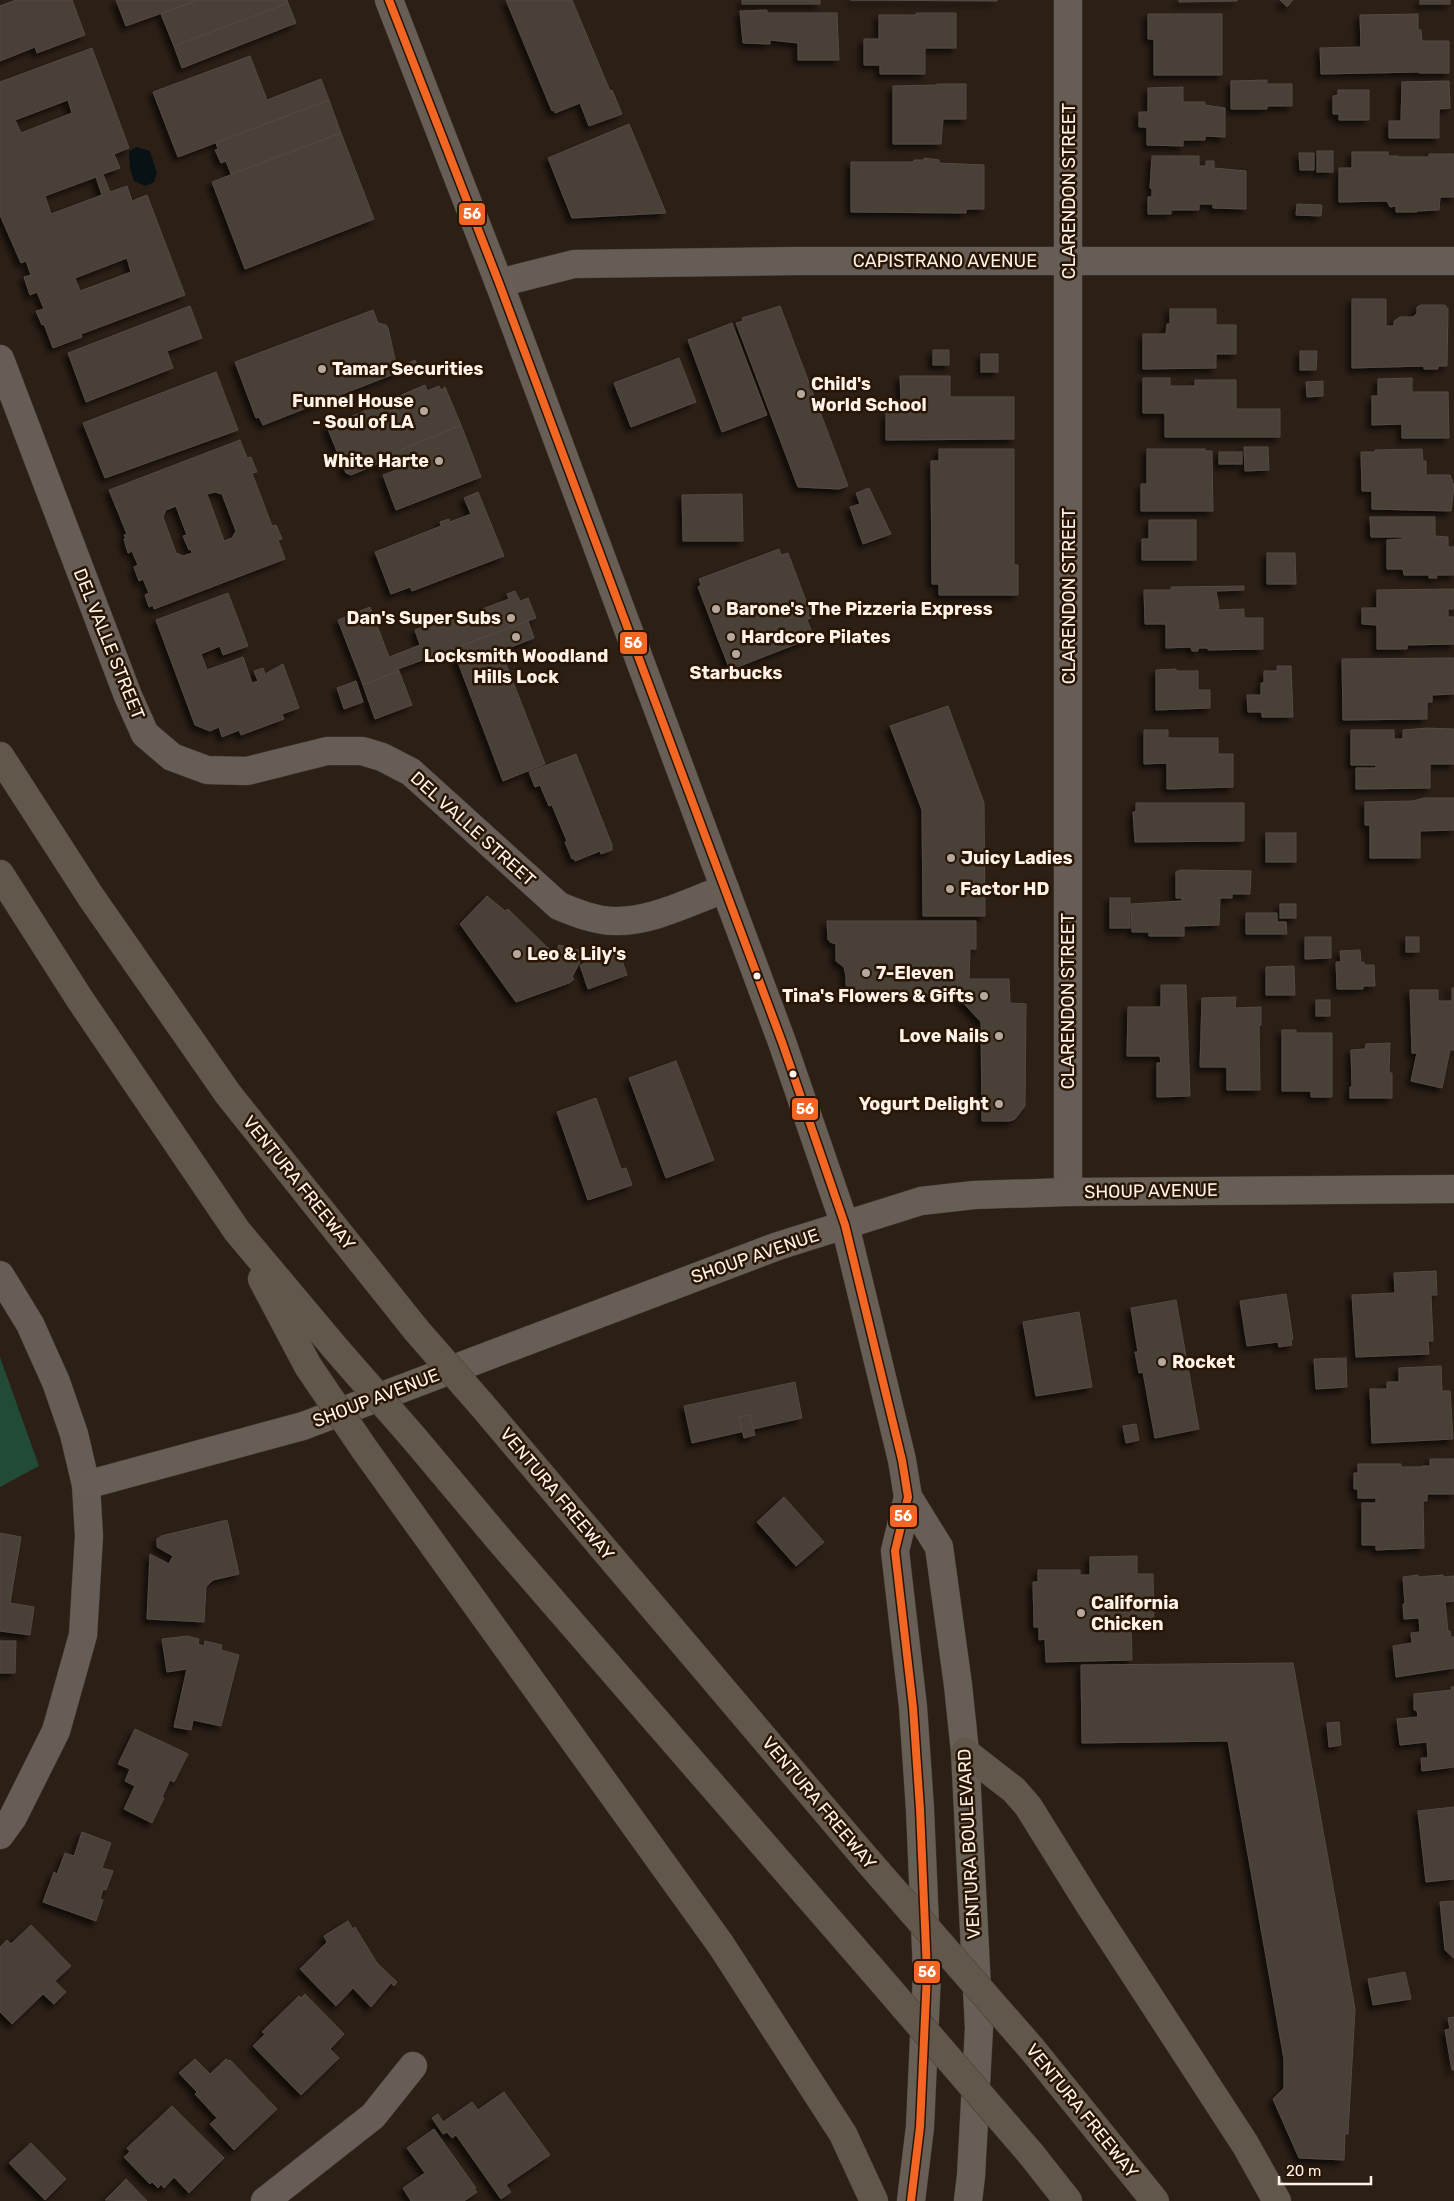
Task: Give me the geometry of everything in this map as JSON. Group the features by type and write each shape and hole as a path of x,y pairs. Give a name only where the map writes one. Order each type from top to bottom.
{"highway":[{"name":"VENTURA FREEWAY","path":"0,756 91,897 228,1094 417,1331 868,1861 1032,2049 1155,2201"},
{"path":"0,874 79,998 237,1231 502,1543 1031,2154 1068,2201"},
{"path":"237,1231 308,1366 365,1450 721,1945 843,2134 874,2201"},
{"path":"965,1752 1014,1790 1028,1806 1089,1904 1245,2144 1277,2201"}],"main road":[{"name":"VENTURA BOULEVARD","path":"389,0 499,283 782,1042 845,1225 902,1460 908,1496 939,1548 957,1676 965,1752 978,2028 971,2176 968,2201"},
{"name":"SHOUP AVENUE","path":"86,1485 303,1426 778,1246 921,1201 974,1195 1068,1192 1454,1189"},
{"name":"VENTURA BOULEVARD","path":"908,1496 895,1551 914,1717 928,1973 920,2127 911,2201"},
{"path":"920,2127 925,2201"}],"street":[{"name":"CLARENDON STREET","path":"1068,0 1068,1192"},
{"name":"CAPISTRANO AVENUE","path":"499,283 574,264 1454,261"},
{"name":"DEL VALLE STREET","path":"0,359 128,696 145,734 172,757 208,770 247,771 328,751 362,751 382,757 411,772 559,906 581,915 614,922 644,918 725,889"},
{"path":"0,1275 30,1324 56,1382 74,1434 86,1485 88,1536 83,1635 56,1731 13,1817 0,1835"},
{"path":"265,2201 373,2116 413,2066"}],"green space":[{"path":"0,1357 39,1466 0,1487"}],"shaded area":[{"path":"137,147 150,151 157,173 154,182 146,186 134,181 130,168 129,151"}],"building":[{"path":"16,0 72,0 85,35 37,53 35,47 0,61 0,6"},
{"path":"116,0 198,0 126,26"},
{"path":"198,0 287,0 288,3 174,46 161,14"},
{"path":"506,0 572,0 610,91 612,90 622,114 589,126 580,103 555,113 554,110 552,111"},
{"path":"742,0 820,0 820,4 742,4"},
{"path":"850,0 997,0 997,1"},
{"path":"1179,0 1237,0 1237,1 1179,2"},
{"path":"1280,0 1293,0 1287,7"},
{"path":"1420,0 1450,0 1450,4 1420,4"},
{"path":"288,3 296,23 182,68 174,46"},
{"path":"767,10 767,13 837,13 839,60 798,60 798,43 770,40 770,44 743,43 740,11"},
{"path":"916,13 956,13 956,48 925,48 925,74 880,74 880,65 864,65 864,39 879,39 879,15 916,15"},
{"path":"1148,14 1222,14 1222,75 1154,75 1154,39 1148,39"},
{"path":"1418,14 1418,30 1421,30 1422,41 1449,41 1449,73 1321,74 1320,48 1361,47 1360,15"},
{"path":"92,48 129,148 114,154 120,168 103,174 110,192 127,186 132,201 147,195 185,295 81,334 82,337 53,348 44,324 42,325 36,311 44,309 37,292 30,295 24,277 31,275 26,261 21,263 0,215 0,82","holes":["68,100 72,113 21,133 15,120","96,177 102,195 51,214 45,196","127,258 131,272 80,291 75,278"]},
{"path":"250,56 267,100 321,79 329,100 178,157 153,92"},
{"path":"1267,80 1267,84 1292,84 1292,106 1267,106 1267,109 1231,109 1231,81"},
{"path":"1449,81 1450,108 1439,109 1439,138 1389,138 1389,121 1401,121 1402,82"},
{"path":"966,84 966,119 943,119 941,144 893,144 893,86"},
{"path":"1183,87 1183,102 1205,102 1205,105 1225,108 1225,137 1205,136 1205,140 1183,140 1183,146 1147,145 1147,127 1139,127 1139,112 1148,112 1148,88"},
{"path":"1338,90 1369,90 1369,120 1339,120 1339,114 1333,114 1333,96 1338,95"},
{"path":"329,100 341,133 231,174 226,161 221,163 215,150 218,149 216,143"},
{"path":"629,124 666,213 572,218 548,158"},
{"path":"341,133 374,219 245,269 212,182"},
{"path":"1317,151 1333,151 1333,172 1317,172"},
{"path":"1352,152 1388,152 1388,156 1398,157 1429,157 1429,154 1454,154 1454,197 1440,197 1439,210 1417,212 1396,212 1396,206 1390,207 1387,201 1339,202 1339,168 1352,168"},
{"path":"1299,153 1314,153 1314,170 1300,170"},
{"path":"1152,156 1199,156 1199,166 1206,166 1206,161 1214,161 1214,168 1246,171 1246,209 1213,208 1213,204 1199,204 1199,210 1171,210 1171,214 1148,214 1148,197 1152,197 1152,188 1150,188"},
{"path":"924,158 939,160 939,163 984,165 984,209 966,209 966,213 851,212 851,162 914,162 914,160 924,160"},
{"path":"1297,204 1322,205 1321,216 1296,215"},
{"path":"1352,299 1386,299 1386,326 1394,326 1394,321 1400,317 1413,317 1417,313 1417,307 1421,305 1445,305 1448,309 1447,366 1438,366 1438,369 1424,369 1424,366 1352,368"},
{"path":"190,306 202,338 167,351 173,368 86,402 68,353"},
{"path":"780,306 848,486 839,489 798,487 736,323 743,321 742,318"},
{"path":"1170,309 1216,309 1216,325 1236,325 1236,354 1216,354 1216,368 1143,369 1143,334 1166,334 1167,324 1170,324"},
{"name":"Tamar Securities","path":"373,310 378,323 386,325 388,328 397,368 415,360 417,365 263,425 259,417 256,418 235,362"},
{"path":"732,323 767,415 722,432 688,340"},
{"path":"933,350 949,350 949,365 933,365"},
{"path":"1300,351 1317,351 1316,370 1300,370"},
{"path":"981,354 998,354 998,372 981,372"},
{"path":"679,358 696,402 631,427 614,383"},
{"path":"216,372 238,430 105,478 83,423"},
{"path":"900,376 950,376 950,397 1014,397 1014,439 886,440 886,413 898,413 898,401 901,401"},
{"path":"1143,378 1170,378 1170,386 1195,386 1195,380 1236,380 1236,409 1280,409 1280,437 1165,437 1165,413 1143,413"},
{"path":"1412,378 1412,392 1448,392 1449,438 1402,438 1402,424 1372,425 1372,396 1378,396 1378,379"},
{"path":"1323,381 1323,396 1307,397 1306,382"},
{"path":"425,385 427,391 439,386 441,390 445,387 461,425 346,473 327,427"},
{"path":"461,425 481,477 396,510 383,475 402,468 399,461 382,468 380,463 351,475 346,473"},
{"path":"240,440 247,458 251,457 257,472 252,473 272,526 276,525 282,539 278,540 285,559 154,609 153,605 149,607 145,595 149,593 143,579 139,581 134,567 138,565 132,551 128,553 124,539 126,539 124,535 127,534 109,490","holes":["215,492 222,494 236,531 232,538 224,541 207,494","176,506 187,535 183,536 192,553 183,556 176,553 163,517 166,510"]},
{"path":"1244,447 1268,447 1269,470 1245,471"},
{"path":"939,449 1014,449 1014,565 1018,565 1018,595 939,595 939,584 932,584 931,461 939,461"},
{"path":"1147,449 1205,449 1205,451 1212,451 1213,511 1141,511 1141,484 1147,484"},
{"path":"1422,449 1423,461 1426,461 1426,475 1450,475 1454,486 1451,511 1372,509 1372,491 1362,491 1361,452"},
{"path":"1219,452 1242,452 1242,464 1219,464"},
{"path":"869,488 891,534 863,544 850,507 860,504 856,493"},
{"path":"478,492 504,556 412,591 410,587 391,594 375,552 441,526 440,522 449,519 450,522 471,514 464,498"},
{"path":"742,494 743,541 683,541 682,495"},
{"path":"1370,517 1435,517 1435,536 1448,537 1448,547 1454,547 1454,575 1436,575 1437,578 1429,578 1429,575 1404,575 1403,569 1387,569 1387,540 1403,539 1403,537 1371,537"},
{"path":"1149,520 1196,520 1196,560 1142,560 1142,539 1149,539"},
{"path":"779,549 781,555 788,553 812,617 807,620 814,637 730,670 698,587 701,585 699,579"},
{"path":"1267,553 1295,553 1296,584 1267,584"},
{"path":"1244,586 1244,590 1216,591 1219,608 1216,610 1244,609 1244,618 1263,618 1263,649 1208,650 1208,648 1198,648 1198,651 1192,651 1191,647 1166,648 1166,624 1145,624 1144,590 1171,590 1171,587"},
{"path":"1454,589 1454,609 1448,609 1448,617 1454,617 1454,644 1407,645 1407,649 1377,649 1377,625 1362,624 1362,608 1377,608 1377,590"},
{"path":"515,591 520,601 528,598 536,618 398,669 399,671 363,685 338,620 370,607 389,657 420,645 415,630 440,620 441,623 454,618 456,622 482,612 482,609 509,599 507,594"},
{"path":"228,593 248,646 223,655 220,646 201,654 207,670 243,657 252,683 258,681 254,671 263,668 265,674 283,664 299,708 282,714 284,719 241,735 239,730 222,737 219,727 210,731 195,725 156,620"},
{"path":"528,621 534,638 501,651 545,764 503,781 453,649"},
{"path":"1454,658 1454,694 1432,695 1432,702 1427,702 1427,719 1343,720 1342,659"},
{"path":"1277,666 1291,666 1293,717 1262,717 1262,712 1248,712 1247,695 1261,695 1264,671 1277,671"},
{"path":"1176,669 1176,671 1198,671 1198,690 1210,690 1210,708 1156,710 1156,670"},
{"path":"399,671 412,705 375,719 363,685"},
{"path":"356,681 363,702 344,709 337,688"},
{"path":"948,706 984,803 985,916 923,916 922,810 890,726"},
{"path":"1427,728 1454,729 1454,764 1430,764 1430,788 1356,789 1356,768 1376,768 1376,765 1351,765 1351,730 1394,730 1394,739 1403,739 1403,730"},
{"path":"1144,730 1168,730 1168,738 1218,738 1218,754 1233,754 1233,787 1167,789 1167,763 1144,764"},
{"path":"576,754 612,845 612,850 601,854 600,851 575,861 574,858 572,859 565,842 567,841 552,805 549,806 540,785 535,787 529,772"},
{"path":"1424,798 1454,798 1454,830 1420,831 1420,858 1370,858 1370,825 1365,825 1365,802 1413,801"},
{"path":"1136,803 1244,803 1244,841 1135,842 1133,812 1136,812"},
{"path":"1266,833 1296,833 1296,862 1266,862"},
{"path":"1180,870 1251,871 1250,894 1232,894 1232,898 1220,898 1219,925 1184,926 1184,936 1149,936 1149,932 1132,932 1131,904 1182,901 1182,898 1176,898 1176,872"},
{"path":"487,896 505,911 508,909 554,954 559,945 585,952 572,977 574,979 569,983 516,1002 460,924"},
{"path":"1110,898 1130,898 1130,928 1110,928"},
{"path":"1280,904 1296,904 1296,918 1280,918"},
{"path":"1246,913 1277,913 1277,922 1286,922 1287,934 1246,934"},
{"path":"827,921 976,921 976,949 970,949 969,979 1009,979 1010,1003 1026,1004 1025,1106 1015,1119 1010,1121 982,1121 981,1022 957,996 853,997 846,985 844,967 836,961 836,944 828,939"},
{"path":"1305,937 1331,937 1331,958 1305,959"},
{"path":"1406,937 1419,937 1419,952 1406,952"},
{"path":"1360,950 1361,963 1364,962 1364,965 1374,965 1375,986 1363,986 1363,989 1337,989 1336,962 1341,962 1340,951"},
{"path":"619,951 627,975 588,989 580,965"},
{"path":"1294,966 1295,995 1266,995 1266,967"},
{"path":"1161,985 1186,985 1190,1096 1157,1097 1157,1063 1161,1063 1160,1056 1127,1056 1128,1007 1161,1007"},
{"path":"1452,988 1454,988 1454,1050 1450,1050 1442,1088 1411,1081 1417,1053 1412,1053 1410,990 1438,990 1438,1001 1452,1001"},
{"path":"1236,997 1235,1008 1261,1007 1261,1025 1259,1025 1260,1090 1227,1090 1227,1067 1200,1067 1202,998"},
{"path":"1316,1000 1330,1000 1330,1016 1316,1016"},
{"path":"1282,1030 1296,1030 1296,1033 1332,1033 1332,1097 1311,1097 1311,1091 1282,1091"},
{"path":"1390,1043 1389,1073 1392,1073 1392,1098 1350,1098 1350,1087 1352,1087 1351,1050 1365,1049 1366,1044"},
{"path":"676,1061 714,1160 666,1178 629,1078"},
{"path":"596,1098 621,1169 626,1168 632,1185 588,1200 557,1112"},
{"path":"1436,1271 1437,1295 1431,1295 1433,1341 1428,1341 1429,1354 1356,1357 1352,1295 1395,1293 1394,1273"},
{"path":"1286,1294 1293,1339 1291,1340 1292,1345 1279,1347 1278,1342 1247,1346 1240,1301"},
{"name":"Rocket","path":"1176,1300 1199,1429 1155,1438 1143,1372 1139,1373 1135,1352 1138,1352 1131,1308"},
{"path":"1079,1312 1092,1387 1036,1396 1023,1322"},
{"path":"1346,1358 1347,1387 1316,1389 1314,1359"},
{"path":"1441,1366 1442,1391 1450,1391 1453,1439 1372,1443 1370,1389 1387,1389 1387,1382 1399,1382 1399,1368"},
{"path":"795,1382 802,1418 692,1443 684,1406"},
{"path":"750,1415 755,1435 744,1438 739,1417"},
{"path":"1136,1424 1139,1440 1126,1443 1123,1426"},
{"path":"1430,1459 1454,1459 1454,1494 1427,1494 1427,1501 1423,1501 1424,1548 1376,1550 1376,1545 1362,1545 1362,1503 1376,1503 1376,1498 1358,1498 1358,1489 1354,1489 1354,1473 1358,1473 1358,1464 1401,1464 1401,1467 1422,1467 1430,1466"},
{"path":"784,1497 824,1542 796,1566 757,1522"},
{"path":"227,1520 239,1574 213,1580 206,1587 204,1622 147,1619 150,1554 169,1564 173,1556 157,1547 157,1539 161,1536"},
{"path":"0,1533 21,1537 10,1603 34,1607 30,1635 0,1631"},
{"path":"1137,1556 1137,1574 1153,1574 1154,1624 1131,1624 1132,1660 1046,1662 1045,1639 1039,1640 1039,1627 1034,1627 1033,1582 1038,1582 1038,1570 1080,1570 1080,1575 1090,1575 1090,1557"},
{"path":"1418,1575 1418,1577 1454,1576 1454,1601 1445,1602 1448,1631 1450,1631 1451,1637 1454,1637 1454,1668 1396,1677 1393,1646 1412,1643 1411,1633 1420,1632 1419,1618 1404,1619 1403,1577"},
{"path":"187,1636 199,1639 198,1644 204,1646 205,1641 222,1645 221,1650 239,1655 221,1726 193,1720 191,1730 174,1727 187,1669 167,1672 162,1639"},
{"path":"0,1641 16,1641 15,1673 0,1673"},
{"path":"1293,1663 1355,2009 1348,2134 1345,2134 1344,2160 1299,2158 1273,2099 1284,2088 1284,2059 1228,1741 1082,1743 1081,1665"},
{"path":"1451,1687 1454,1687 1454,1767 1422,1771 1421,1758 1428,1758 1427,1742 1400,1745 1397,1719 1418,1717 1417,1710 1414,1710 1414,1694 1452,1690"},
{"path":"1339,1722 1341,1745 1329,1747 1327,1723"},
{"path":"135,1729 188,1754 174,1782 170,1780 152,1823 124,1809 135,1786 125,1781 130,1769 118,1764"},
{"path":"1454,1807 1454,1879 1426,1882 1418,1811"},
{"path":"82,1832 111,1843 102,1868 113,1871 106,1890 103,1889 100,1899 103,1900 96,1921 43,1902 54,1872 57,1874 65,1853 74,1856"},
{"path":"1454,1901 1454,1958 1445,1950 1440,1902"},
{"path":"348,1921 353,1929 355,1927 377,1963 397,1982 394,1986 391,1983 371,2007 353,1988 336,2006 300,1969 327,1942 324,1936"},
{"path":"31,1925 71,1966 55,1981 66,1992 54,2004 43,1994 12,2024 0,2012 0,1947 7,1940 11,1944"},
{"path":"1405,1972 1411,1999 1373,2005 1368,1979"},
{"path":"305,1994 344,2034 330,2049 339,2058 301,2095 253,2046 265,2034 262,2032 299,1996 301,1998"},
{"path":"1454,2017 1454,2070 1452,2070 1445,2030 1450,2029 1448,2018"},
{"path":"195,2059 210,2074 226,2059 230,2060 277,2109 234,2150 210,2124 217,2118 179,2073"},
{"path":"504,2092 550,2155 506,2185 511,2192 501,2199 456,2135 452,2138 447,2132 443,2134 432,2118 438,2114 443,2122 472,2102 478,2110"},
{"path":"172,2106 224,2158 189,2193 174,2177 164,2188 161,2184 158,2188 152,2182 150,2184 124,2157 130,2152 127,2148"},
{"path":"434,2129 476,2188 474,2189 477,2192 464,2201 411,2201 403,2188 425,2173 407,2148"},
{"path":"31,2143 66,2179 45,2200 9,2163"},
{"path":"126,2179 147,2201 105,2200"}],"transit line":[{"name":"56","path":"389,0 499,283 782,1042 845,1225 902,1460 908,1497 895,1551 913,1707 920,1809 927,1973 920,2127 911,2201"}],"place":[{"name":"Tamar Securities","path":"322,369"},
{"name":"Child's World School","path":"801,394"},
{"name":"Funnel House - Soul of LA","path":"424,411"},
{"name":"White Harte","path":"439,461"},
{"name":"Barone's The Pizzeria Express","path":"716,609"},
{"name":"Dan's Super Subs","path":"511,618"},
{"name":"Locksmith Woodland Hills Lock","path":"516,637"},
{"name":"Hardcore Pilates","path":"731,637"},
{"name":"Starbucks","path":"736,654"},
{"name":"Juicy Ladies","path":"951,858"},
{"name":"Factor HD","path":"950,889"},
{"name":"Leo & Lily's","path":"517,954"},
{"name":"7-Eleven","path":"866,973"},
{"name":"Tina's Flowers & Gifts","path":"984,996"},
{"name":"Love Nails","path":"999,1036"},
{"name":"Yogurt Delight","path":"999,1104"},
{"name":"Rocket","path":"1162,1362"},
{"name":"California Chicken","path":"1081,1613"}]}
